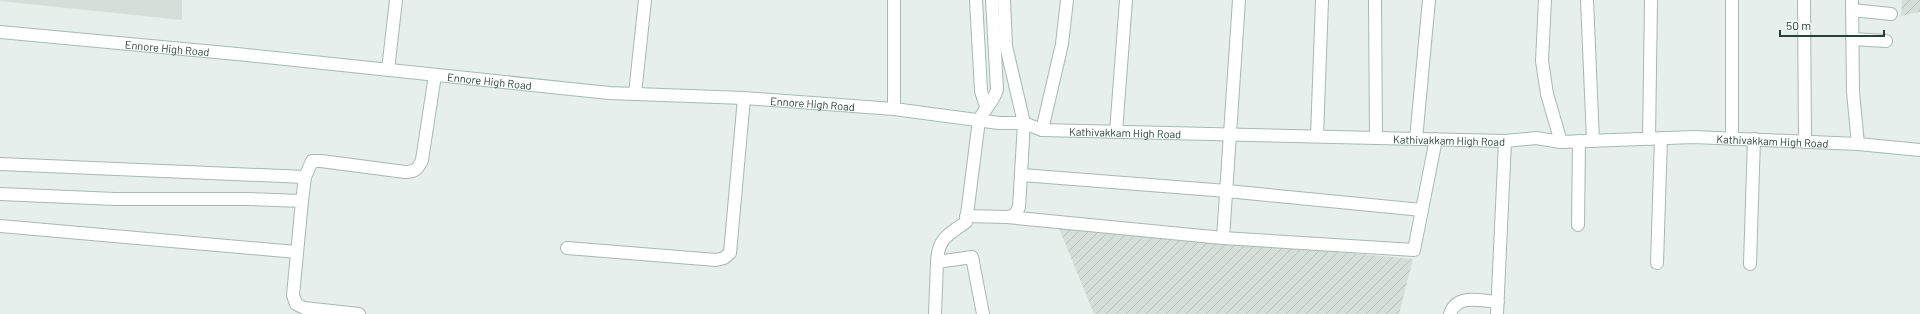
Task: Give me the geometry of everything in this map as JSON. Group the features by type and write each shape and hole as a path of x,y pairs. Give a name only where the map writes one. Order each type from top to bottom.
{"street":[{"path":"388,70 396,0"},
{"path":"635,94 645,0"},
{"path":"894,0 894,110"},
{"path":"976,0 981,91 986,107"},
{"path":"935,314 937,250 941,241 966,222 979,120 986,107 994,97 997,89 992,0"},
{"path":"1004,0 1006,46 1024,123 1019,207 1015,215 1007,217"},
{"path":"1042,130 1062,44 1067,0"},
{"path":"1116,132 1126,0"},
{"path":"1223,238 1239,0"},
{"path":"1317,136 1322,0"},
{"path":"1375,0 1376,138"},
{"path":"1416,139 1429,0"},
{"path":"1545,0 1542,61 1548,94 1561,142"},
{"path":"1587,0 1593,141"},
{"path":"1649,139 1651,0"},
{"path":"1732,0 1732,139"},
{"path":"1804,0 1805,142"},
{"path":"1858,144 1853,92 1852,5 1891,14"},
{"name":"Ennore High Road","path":"0,32 388,70 609,94 744,98 894,110 979,120"},
{"path":"1852,39 1886,41"},
{"path":"359,314 304,308 296,304 293,296 305,177 312,162 405,172 413,172 419,168 422,160 435,75"},
{"path":"567,248 716,260 724,258 730,253 744,98"},
{"name":"Kathivakkam High Road","path":"979,120 999,123 1024,123 1042,130 1505,141 1536,138 1561,142 1694,137 1858,144 1920,150"},
{"path":"1657,263 1661,138"},
{"path":"966,216 1007,217 1223,238 1414,250 1436,139"},
{"path":"1750,264 1754,140"},
{"path":"1450,314 1453,306 1458,301 1464,300 1497,308 1505,141"},
{"path":"1578,225 1579,141"},
{"path":"0,164 305,177"},
{"path":"1022,175 1227,191 1422,210"},
{"path":"0,194 115,199 248,199 302,201"},
{"path":"0,226 297,252"},
{"path":"937,262 972,257 983,314"}],"shaded area":[{"path":"182,0 182,20 0,1"},
{"path":"1902,0 1920,0 1920,12 1901,16"},
{"path":"1058,226 1413,259 1399,314 1094,314"}]}
